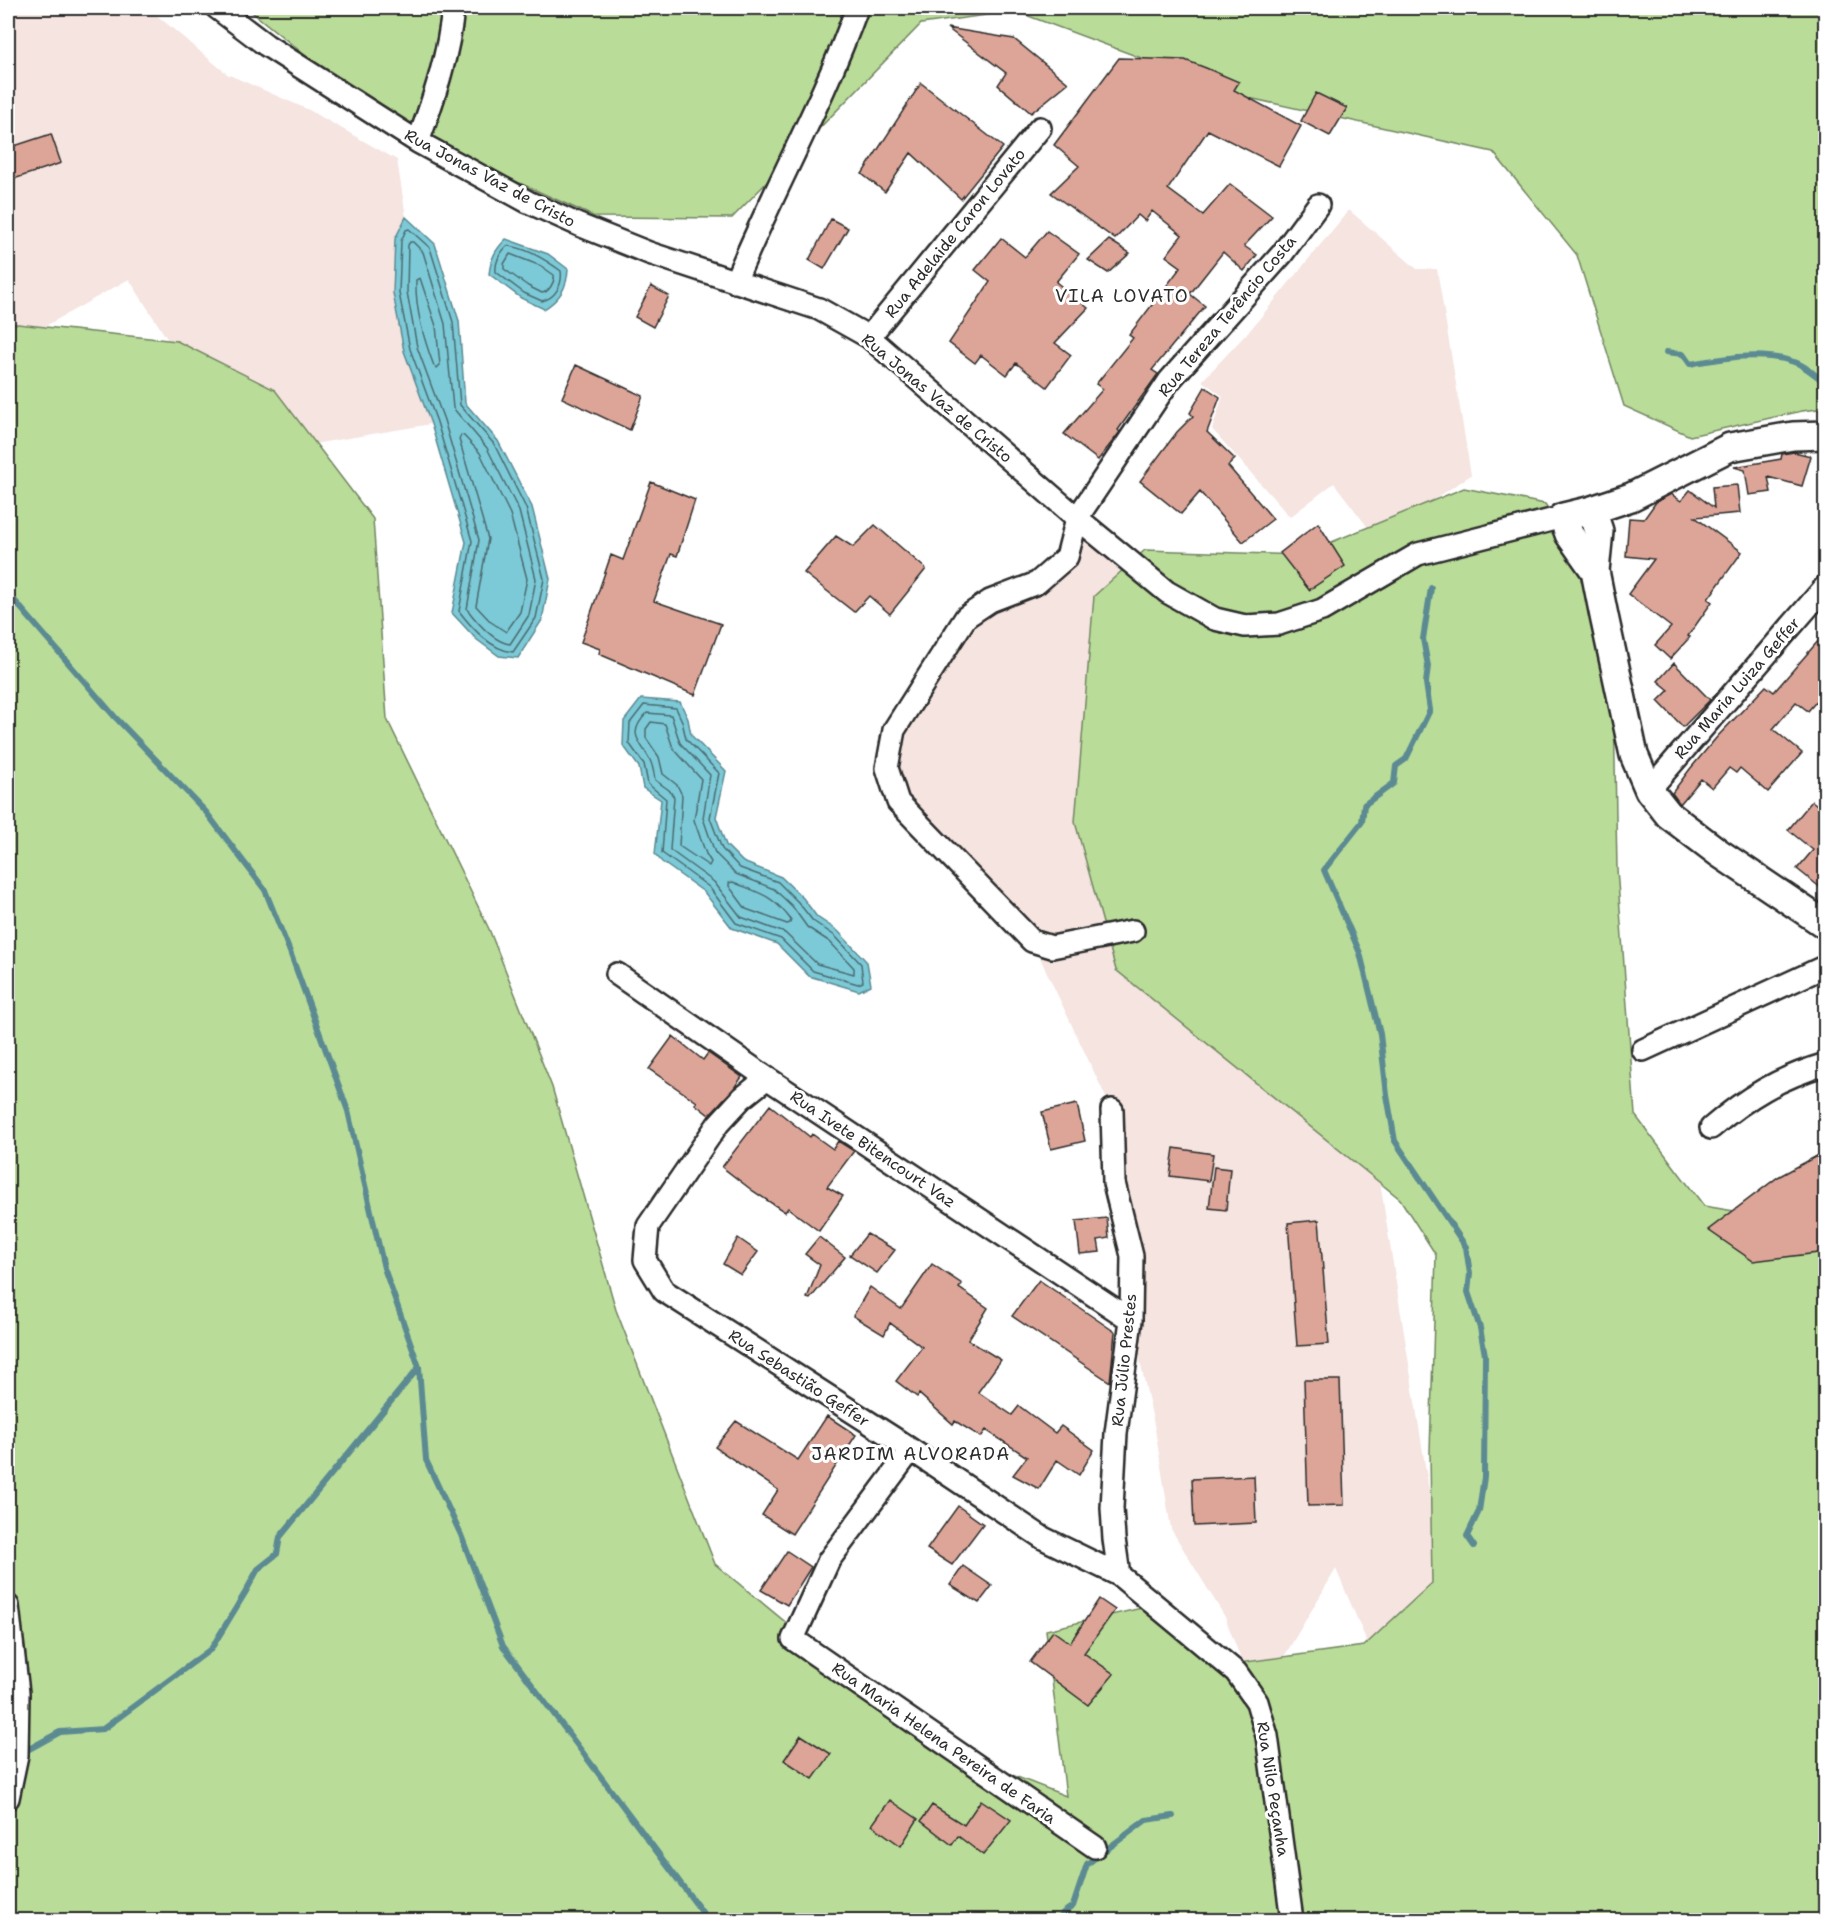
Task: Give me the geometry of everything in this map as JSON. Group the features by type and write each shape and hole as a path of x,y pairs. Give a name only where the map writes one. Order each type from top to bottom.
{"main road":[{"path":"1595,571 1569,534 1563,517 1631,497 1730,447 1793,436 1826,435"},
{"path":"1592,510 1599,531 1595,571 1634,755 1649,790 1669,815 1719,853 1824,922"}],"street":[{"name":"Rua Jonas Vaz de Cristo","path":"217,8 266,45 418,142 528,201 579,225 649,253 819,309 869,338 1077,518 1167,592 1215,619 1245,626 1279,624 1322,610 1418,554 1563,517"},
{"path":"418,142 436,90 451,35 453,8"},
{"path":"735,282 807,127 857,8"},
{"name":"Rua Adelaide Caron Lovato","path":"869,338 1040,128"},
{"name":"Rua Tereza Terêncio Costa","path":"1133,931 1052,947 1032,941 898,802 887,768 894,730 966,617 990,601 1037,584 1067,557 1077,518 1169,381 1282,254 1318,205"},
{"name":"Rua Maria Luiza Geffer","path":"1649,790 1826,586"},
{"path":"1643,1050 1826,966"},
{"name":"Rua Ivete Bitencourt Vaz","path":"617,974 767,1078 1131,1320"},
{"path":"1711,1128 1740,1103 1795,1073 1826,1064"},
{"name":"Rua Sebastião Geffer","path":"767,1078 742,1098 718,1124 648,1226 645,1260 664,1292 911,1450 1043,1538 1119,1575"},
{"name":"Rua Júlio Prestes","path":"1112,1110 1114,1183 1132,1256 1131,1320 1116,1433 1112,1508 1119,1575"},
{"name":"Rua Maria Helena Pereira de Faria","path":"911,1450 829,1560 793,1639 1095,1847"},
{"name":"Rua Nilo Peçanha","path":"1119,1575 1236,1672 1257,1702 1267,1736 1292,1920"},
{"path":"8,1606 18,1693 17,1755 8,1798"}],"shaded area":[{"path":"8,8 148,8 227,74 309,110 397,160 406,217 393,293 404,351 431,424 242,456 129,279 8,347"},
{"path":"1349,210 1417,269 1437,269 1471,475 1376,538 1334,483 1290,517 1212,429 1223,396 1202,381 1251,329"},
{"path":"1077,518 1245,626 1338,918 1429,1490 1445,1659 1376,1663 1336,1569 1257,1702 1225,1617 1171,1529 1155,1429 1131,1320 1112,1110 1032,941 898,802 894,730 966,617 1067,557"}],"green space":[{"path":"247,8 1825,8 1825,408 1690,436 1624,406 1577,255 1493,152 1249,98 1015,11 921,24 732,218 595,217 391,125"},
{"path":"8,323 177,341 275,390 373,519 387,719 489,929 552,1087 616,1310 715,1564 935,1745 1066,1796 1046,1630 1150,1606 1210,1667 1364,1646 1432,1583 1430,1452 1436,1255 1400,1199 1116,970 1075,822 1094,596 1145,550 1300,555 1464,488 1545,504 1612,602 1617,869 1635,1115 1704,1206 1825,1226 1825,1920 8,1920"}],"water":[{"path":"406,217 435,244 459,321 465,403 498,441 532,507 550,579 542,620 518,658 499,656 476,639 452,613 466,542 431,424 404,351 393,293 395,239"},
{"path":"506,239 548,254 568,269 562,292 544,309 521,298 489,274 494,255"},
{"path":"641,699 680,702 688,719 691,735 726,771 716,817 726,845 743,862 781,877 803,898 817,917 838,931 867,962 871,985 859,991 809,976 777,944 732,928 704,892 662,862 655,854 661,800 643,788 639,767 623,745 624,721"}],"building":[{"path":"947,28 1014,39 1068,83 1031,113 998,85 1006,73"},
{"path":"1119,58 1185,60 1239,82 1234,90 1301,126 1279,166 1208,130 1168,189 1203,215 1230,184 1272,216 1244,246 1257,255 1244,271 1223,252 1190,294 1205,306 1152,370 1158,374 1118,430 1120,432 1098,460 1064,434 1103,389 1096,384 1133,338 1129,335 1181,267 1166,256 1182,235 1152,211 1145,221 1138,215 1115,239 1051,193 1079,166 1054,145"},
{"path":"921,83 1003,147 961,199 911,153 885,192 862,174"},
{"path":"1316,93 1347,108 1330,136 1301,121"},
{"path":"51,134 61,163 8,181 8,148"},
{"path":"831,219 848,228 824,269 809,260"},
{"path":"1047,231 1079,254 1056,282 1088,308 1055,343 1071,355 1047,387 1016,363 1007,375 981,355 975,363 949,343 990,282 975,270 1001,238 1025,257"},
{"path":"1109,240 1130,253 1108,273 1088,260"},
{"path":"651,286 669,296 653,327 635,317"},
{"path":"576,365 643,396 630,430 562,398"},
{"path":"1205,387 1220,397 1207,432 1235,459 1228,466 1273,519 1243,542 1200,492 1181,514 1140,481 1177,432 1193,416 1190,413"},
{"path":"1794,452 1811,456 1802,486 1768,477 1771,492 1749,495 1745,470 1734,467 1781,459 1782,454"},
{"path":"651,482 695,500 677,556 671,554 654,601 721,624 695,695 599,654 600,649 581,642 611,555 623,560"},
{"path":"1737,485 1740,513 1695,517 1742,552 1708,599 1712,602 1688,636 1690,637 1670,659 1655,645 1671,627 1628,594 1654,559 1626,556 1629,518 1644,519 1656,502 1671,494 1681,501 1690,490 1714,508 1712,487"},
{"path":"1318,523 1345,566 1309,590 1280,553"},
{"path":"875,525 926,569 890,614 869,596 854,612 804,573 836,536 853,547"},
{"path":"1826,632 1826,690 1808,711 1796,702 1773,729 1802,753 1768,792 1740,768 1736,773 1729,768 1712,788 1701,779 1680,804 1672,793 1717,737 1766,686 1774,692"},
{"path":"1674,663 1710,700 1683,727 1658,701 1669,690 1658,681"},
{"path":"1812,801 1826,812 1826,892 1797,869 1813,850 1788,830"},
{"path":"673,1036 703,1060 708,1053 742,1077 709,1115 695,1104 697,1102 649,1069"},
{"path":"1077,1104 1085,1141 1051,1149 1042,1112"},
{"path":"770,1105 810,1137 812,1134 833,1149 838,1141 854,1151 827,1187 843,1196 819,1231 788,1208 785,1212 753,1191 722,1167"},
{"path":"1174,1148 1213,1154 1209,1181 1170,1176"},
{"path":"1826,1151 1826,1252 1753,1261 1708,1230 1778,1177"},
{"path":"1214,1167 1230,1169 1226,1210 1209,1208"},
{"path":"1107,1218 1109,1238 1098,1240 1100,1252 1080,1254 1076,1221"},
{"path":"1319,1220 1329,1344 1297,1346 1288,1223"},
{"path":"867,1234 895,1250 877,1273 850,1255"},
{"path":"819,1237 845,1257 810,1299 807,1298 820,1265 805,1254"},
{"path":"738,1238 758,1252 741,1275 723,1264"},
{"path":"932,1264 962,1284 959,1288 988,1308 968,1340 1001,1360 978,1392 1012,1415 1019,1406 1055,1433 1061,1426 1094,1450 1079,1475 1057,1460 1039,1489 1013,1475 1027,1457 986,1430 981,1437 955,1421 953,1424 919,1394 917,1397 896,1381 922,1347 890,1323 884,1335 853,1316 870,1287 901,1309"},
{"path":"1039,1280 1115,1332 1110,1382 1012,1316"},
{"path":"1304,1380 1340,1380 1344,1505 1308,1506"},
{"path":"827,1416 856,1435 792,1534 762,1515 778,1490 715,1447 736,1421 798,1460"},
{"path":"1254,1476 1256,1523 1194,1526 1192,1479"},
{"path":"958,1506 983,1524 952,1565 927,1549"},
{"path":"787,1551 811,1567 787,1605 761,1590"},
{"path":"963,1566 992,1586 979,1603 950,1585"},
{"path":"1099,1599 1115,1610 1084,1653 1114,1674 1088,1705 1030,1662 1053,1631 1070,1643"},
{"path":"801,1735 831,1754 813,1779 784,1760"},
{"path":"890,1800 918,1819 901,1846 872,1825"},
{"path":"981,1800 1011,1820 983,1855 958,1836 952,1845 921,1821 932,1805 964,1825"}],"waterway":[{"path":"1666,352 1683,354 1690,364 1756,356 1782,359 1802,366 1826,383"},
{"path":"1431,588 1423,639 1428,666 1426,683 1430,710 1406,759 1396,766 1394,783 1364,805 1362,822 1324,870 1360,953 1380,1034 1395,1141 1466,1247 1470,1274 1468,1292 1480,1328 1485,1355 1484,1477 1479,1511 1467,1536 1474,1546"},
{"path":"8,593 115,717 206,812 265,890 348,1111 384,1268 419,1367 426,1460 461,1535 503,1646 708,1920"},
{"path":"20,1754 60,1732 103,1729 211,1649 258,1569 277,1554 280,1537 419,1367"},
{"path":"1059,1920 1063,1913 1073,1906 1087,1864 1146,1820 1173,1816"}],"district":[{"name":"VILA LOVATO","path":"1122,296"},
{"name":"JARDIM ALVORADA","path":"911,1454"}]}
